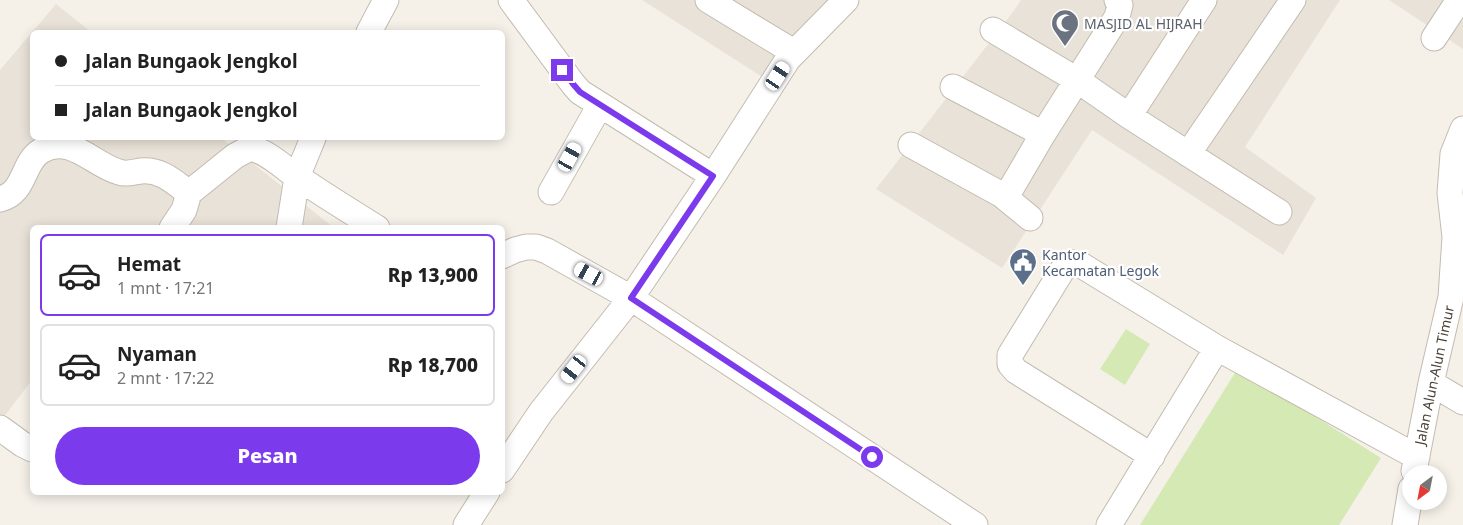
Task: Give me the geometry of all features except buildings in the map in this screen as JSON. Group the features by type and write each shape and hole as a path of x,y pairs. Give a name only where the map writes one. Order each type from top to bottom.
{"street":[{"path":"370,30 386,0"},
{"path":"511,0 580,92 713,176"},
{"path":"708,0 787,48"},
{"path":"1002,195 1009,192 1043,134 1117,17 1120,5 1118,0"},
{"path":"1129,116 1204,0"},
{"path":"1188,154 1293,0"},
{"path":"1434,38 1459,0"},
{"path":"505,466 541,412 631,298 713,176 788,59 833,1"},
{"path":"993,30 1077,80 1129,116 1279,212"},
{"path":"953,87 1043,134"},
{"path":"551,192 600,105"},
{"name":"Jalan Alun-Alun Timur","path":"1416,465 1431,383 1451,297 1455,237 1450,193 1458,174 1453,154 1463,129"},
{"path":"290,225 297,177 312,140"},
{"path":"0,199 9,196 19,186 33,159 41,151 60,144 78,150 117,172 128,174 141,171 157,172 167,176 189,193"},
{"path":"910,145 1002,195 1030,218"},
{"path":"174,225 184,210 189,193 235,156 250,148 256,149 372,225"},
{"path":"505,255 526,247 536,247 547,251 631,298 840,435 948,518 975,525"},
{"path":"1152,456 1016,371 1010,364 1010,355 1063,269 1072,263 1081,265 1416,465"},
{"path":"1110,525 1218,348"},
{"path":"1431,383 1463,402"},
{"path":"0,428 30,448"},
{"path":"466,525 486,495"},
{"path":"1405,525 1408,510"}],"shaded area":[{"path":"642,0 844,0 775,85"},
{"path":"1021,0 1340,0 1245,147 1316,198 1283,255 1092,130 1002,268 876,189"},
{"path":"1389,0 1463,0 1463,49"},
{"path":"56,4 88,30 34,30"},
{"path":"30,34 30,140 224,140 330,225 30,225 30,383 0,422 0,70"}],"green space":[{"path":"1126,329 1150,344 1125,385 1100,369"},
{"path":"1238,368 1381,458 1339,525 1140,525"}],"place":[{"name":"MASJID AL HIJRAH","path":"1065,47"},
{"name":"Kantor Kecamatan Legok","path":"1023,286"}],"route":[{"path":"562,70 580,92 713,176 631,298 872,457"}]}
